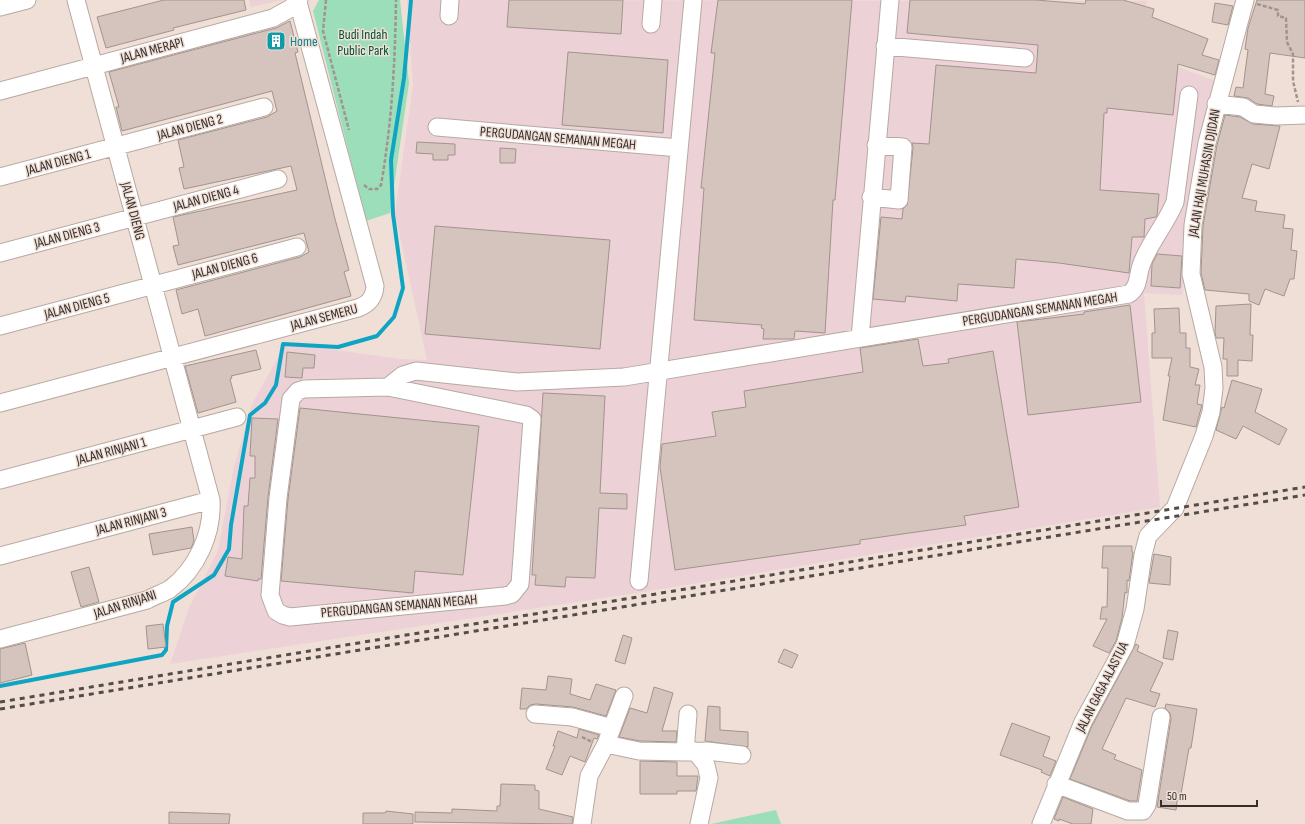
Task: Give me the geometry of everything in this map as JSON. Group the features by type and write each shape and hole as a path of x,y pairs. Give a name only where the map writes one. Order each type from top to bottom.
{"street":[{"path":"0,7 27,0"},
{"name":"JALAN DIENG","path":"76,0 173,357"},
{"path":"651,24 653,0"},
{"path":"639,581 678,148 693,0"},
{"path":"860,338 871,197 890,0"},
{"name":"JALAN MERAPI","path":"0,90 272,18 282,14 299,1"},
{"name":"JALAN SEMERU","path":"0,403 358,308 371,300 375,286 299,1"},
{"name":"JALAN HAJI MUHASIN DJIDAN","path":"1175,508 1204,436 1213,401 1214,377 1212,357 1193,284 1191,265 1197,199 1207,143 1216,104 1245,1"},
{"path":"885,46 1025,58"},
{"name":"PERGUDANGAN SEMANAN MEGAH","path":"388,387 526,415 532,419 520,584 512,594 505,596 290,617 283,615 276,611 271,603 270,595 278,498 291,399 293,395 304,390 388,387 403,375 416,371 517,382 624,377 1129,294 1135,290 1138,283 1140,267 1145,256 1170,214 1175,202 1190,95"},
{"path":"1216,104 1243,107 1254,114 1302,116"},
{"name":"JALAN DIENG 2","path":"116,146 264,107"},
{"name":"PERGUDANGAN SEMANAN MEGAH","path":"438,127 678,148"},
{"path":"871,197 899,200 902,147 876,145"},
{"name":"JALAN DIENG 1","path":"0,177 116,146"},
{"name":"JALAN DIENG 4","path":"135,217 278,179"},
{"name":"JALAN DIENG 3","path":"0,253 135,217"},
{"name":"JALAN DIENG 6","path":"153,286 297,247"},
{"name":"JALAN DIENG 5","path":"0,326 153,286"},
{"name":"JALAN RINJANI","path":"0,640 147,600 170,589 188,571 203,549 212,516 211,500 173,357"},
{"name":"JALAN RINJANI 1","path":"0,480 237,417"},
{"name":"JALAN RINJANI 3","path":"0,556 211,500"},
{"name":"JALAN GAGA ALASTUA","path":"1041,824 1056,784 1083,722 1125,645 1135,609 1143,555 1148,536 1175,508"},
{"path":"582,824 589,776 606,744 624,696"},
{"path":"534,714 572,717 612,728"},
{"path":"688,714 690,752 706,765 709,778 699,824"},
{"path":"1056,784 1128,811 1143,811 1147,805 1161,717"},
{"path":"606,744 639,751 707,751 742,755"}],"path":[{"path":"326,0 323,31 350,133"},
{"path":"362,179 364,186 369,189 377,189 381,185 394,77 396,0"},
{"path":"1245,1 1278,10 1278,16 1286,18 1287,42 1293,54 1293,80 1302,116"}],"shaded area":[{"path":"249,0 283,0 251,7"},
{"path":"407,0 1147,1 1134,50 1215,81 1187,246 1182,295 1144,293 1160,507 636,593 170,664 189,608 218,551 233,471 252,404 286,343 400,359 427,360 395,213 413,85"}],"green space":[{"name":"Budi Indah Public Park","path":"319,0 400,0 409,83 390,213 366,221 313,11"},
{"path":"776,810 781,824 711,824"}],"building":[{"path":"164,0 244,0 246,10 173,28 174,30 106,48 97,17"},
{"path":"509,0 623,0 621,34 507,27"},
{"path":"718,0 852,0 835,200 833,200 825,333 795,331 794,339 763,339 764,329 761,328 762,325 694,320 704,188 701,188 715,53 711,53"},
{"path":"910,0 1036,0 1085,4 1086,0 1123,0 1154,9 1152,17 1208,39 1202,55 1219,60 1215,75 1178,64 1173,115 1107,108 1107,113 1104,113 1100,190 1159,194 1157,215 1156,217 1145,219 1144,237 1132,237 1129,273 1059,263 1016,259 1014,288 958,284 957,301 906,296 905,302 873,299 881,217 902,219 903,209 907,205 913,148 912,143 929,144 936,65 1036,73 1038,45 907,33"},
{"path":"1257,0 1305,0 1305,58 1270,53 1265,94 1274,96 1272,106 1257,104 1248,98 1234,96 1236,87 1243,88 1248,50 1245,49 1248,28"},
{"path":"1215,3 1233,6 1228,25 1212,22"},
{"path":"290,21 298,52 295,53 335,219 349,270 344,272 351,296 205,336 198,309 182,314 176,290 300,257 309,252 304,233 178,265 173,246 179,245 173,217 297,190 291,166 184,189 179,168 184,167 178,140 267,117 277,111 272,91 122,131 116,107 119,107 109,72 276,28"},
{"path":"568,52 668,60 663,133 562,125"},
{"path":"1225,115 1240,117 1253,124 1280,126 1269,169 1252,164 1242,198 1257,201 1255,211 1285,215 1283,228 1293,229 1291,250 1297,251 1294,279 1290,279 1284,296 1265,289 1259,305 1249,301 1249,294 1205,290 1201,273 1203,226 1217,145"},
{"path":"417,142 455,144 455,155 448,155 448,160 433,160 433,154 416,153"},
{"path":"500,148 516,149 515,163 500,163"},
{"path":"435,226 610,240 600,349 425,334"},
{"path":"1157,254 1182,256 1180,288 1151,286 1152,264"},
{"path":"1251,304 1250,335 1253,335 1252,361 1238,360 1238,376 1227,376 1227,359 1223,359 1224,338 1216,338 1215,332 1216,306"},
{"path":"1130,305 1141,402 1028,415 1017,322 1084,314 1084,312"},
{"path":"1179,308 1180,333 1186,333 1186,348 1190,348 1190,367 1199,369 1195,385 1200,385 1197,404 1202,405 1196,427 1163,420 1170,376 1168,376 1172,358 1152,358 1152,333 1155,333 1154,309"},
{"path":"918,339 923,366 949,363 948,359 993,351 1019,507 964,516 966,525 860,540 860,544 675,570 660,467 662,444 716,436 712,412 746,407 744,391 863,372 860,348"},
{"path":"256,350 261,369 231,376 232,378 230,379 236,402 198,413 185,366"},
{"path":"287,352 315,355 314,368 303,368 302,378 285,377"},
{"path":"1232,380 1262,389 1255,412 1287,429 1279,445 1243,426 1236,439 1216,430 1222,407 1224,408"},
{"path":"543,393 605,396 600,493 627,494 627,509 599,508 595,578 566,577 565,587 535,585 536,575 532,575"},
{"path":"300,408 479,426 463,575 415,571 413,593 281,581 288,499"},
{"path":"252,418 278,419 268,497 261,579 258,579 258,581 225,576 228,557 242,559 244,506 248,506 250,478 255,478 255,456 250,456"},
{"path":"192,527 194,541 191,548 153,555 149,534"},
{"path":"1103,546 1132,546 1133,552 1129,581 1127,580 1127,593 1125,592 1122,618 1116,641 1109,653 1093,646 1107,619 1100,619 1102,607 1107,607 1108,568 1102,568"},
{"path":"1154,554 1171,557 1170,585 1149,583"},
{"path":"89,567 99,602 81,607 71,572"},
{"path":"163,624 166,647 148,649 146,626"},
{"path":"1168,630 1178,632 1173,660 1163,658"},
{"path":"623,635 632,638 625,664 615,661"},
{"path":"25,643 32,675 0,683 0,649"},
{"path":"1136,644 1139,646 1137,651 1163,663 1150,691 1160,694 1155,707 1126,698 1102,749 1116,755 1114,759 1142,770 1137,801 1130,801 1070,779 1092,726"},
{"path":"784,649 798,655 792,668 778,662"},
{"path":"548,676 572,679 570,694 590,700 596,684 616,690 606,716 573,707 536,704 530,705 526,709 520,709 522,688 546,690"},
{"path":"654,687 673,693 662,731 677,731 676,742 640,741 619,737 630,708 647,713"},
{"path":"1166,704 1197,709 1191,748 1189,748 1181,794 1178,793 1176,810 1157,807 1171,719 1170,713 1165,708"},
{"path":"708,706 720,707 720,730 748,732 748,747 705,741"},
{"path":"1012,723 1050,737 1043,756 1056,761 1050,776 1041,772 1042,770 1000,755"},
{"path":"579,729 599,735 597,739 594,738 585,762 570,756 562,775 546,769 555,746 553,746 558,731 577,738"},
{"path":"640,761 677,762 677,776 698,776 696,791 677,791 677,794 640,794"},
{"path":"501,784 535,785 535,790 539,791 539,809 573,817 572,824 415,822 415,812 452,813 452,809 497,811 497,806 500,806"},
{"path":"1063,797 1093,809 1091,824 1073,824 1059,819 1059,821 1054,819"},
{"path":"386,811 413,814 413,824 363,824 363,813 385,813"},
{"path":"169,812 230,814 229,824 169,824"}],"waterway":[{"path":"0,686 162,655 166,650 167,626 173,602 214,575 229,549 231,525 250,415 265,403 276,385 283,344 338,347 377,336 394,317 403,288 393,214 391,160 404,78 411,0"}],"railway":[{"path":"0,702 1305,487"},
{"path":"0,709 1305,495"}],"place":[{"name":"Home","path":"276,41"}]}
